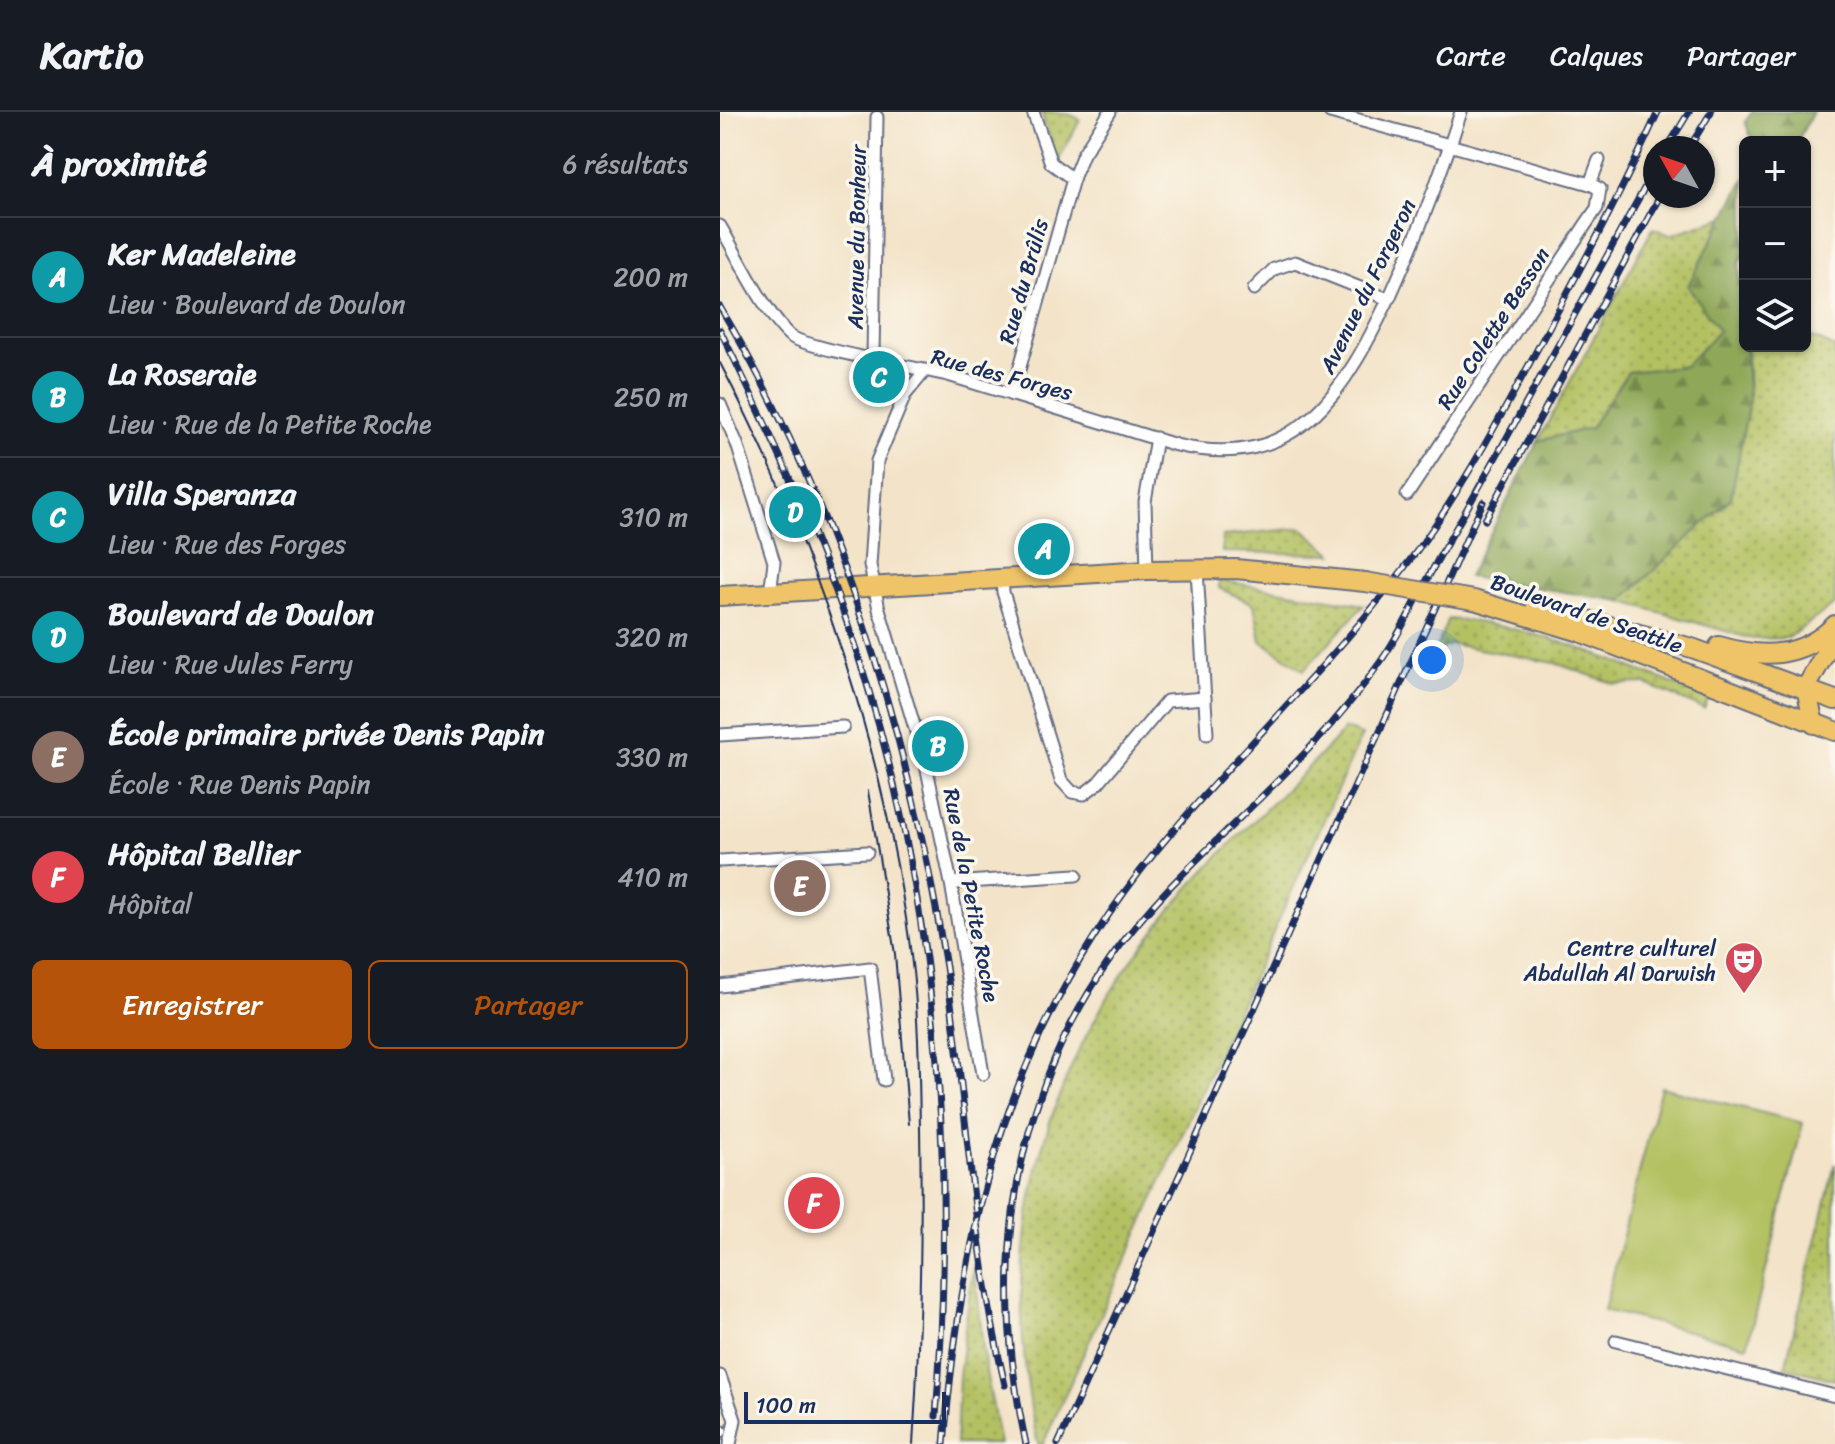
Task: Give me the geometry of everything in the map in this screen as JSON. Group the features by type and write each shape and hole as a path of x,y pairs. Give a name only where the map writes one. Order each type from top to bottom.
{"main road":[{"path":"720,596 1147,570 1197,570 1262,571 1365,582 1474,600"},
{"name":"Boulevard de Seattle","path":"1474,600 1510,601 1586,618 1692,648 1835,700"},
{"name":"Boulevard de Seattle","path":"1474,600 1580,632 1835,731"},
{"path":"1586,618 1625,618 1738,651 1777,655 1807,646 1835,625"},
{"path":"1814,724 1806,688 1835,635"},
{"path":"1728,688 1740,676 1756,670"}],"street":[{"path":"1033,112 1051,163 1073,179"},
{"name":"Rue du Brûlis","path":"1012,395 1073,179 1083,154 1110,112"},
{"path":"1330,112 1590,184 1599,160"},
{"name":"Avenue du Forgeron","path":"1156,438 1201,450 1225,451 1257,446 1314,416 1345,382 1388,299 1420,230 1461,112"},
{"name":"Avenue du Bonheur","path":"873,357 877,117"},
{"name":"Rue Colette Besson","path":"1407,495 1480,384 1507,349 1536,298 1597,208 1600,189 1590,184"},
{"name":"Rue des Forges","path":"720,226 791,338 804,344 948,375 1156,438"},
{"path":"1254,289 1274,269 1295,262 1388,299"},
{"name":"Rue de la Petite Roche","path":"924,372 905,395 877,461 870,557 874,587 926,765 951,883 983,1074"},
{"path":"720,404 737,444 774,562 770,593"},
{"path":"1147,570 1145,502 1156,438"},
{"path":"1197,570 1207,734"},
{"path":"1002,579 1005,599 1061,780 1072,792 1084,794 1098,783 1167,701 1205,698"},
{"path":"720,735 843,727"},
{"path":"720,861 867,852"},
{"path":"951,883 1076,875"},
{"path":"720,986 870,968 884,1080"},
{"path":"1616,1341 1835,1396"},
{"path":"720,1376 735,1420 731,1441"}],"green space":[{"path":"1041,112 1067,114 1080,120 1058,162"},
{"path":"1752,112 1813,112 1800,136 1751,136 1745,122"},
{"path":"1739,189 1739,352 1745,352 1749,401 1731,498 1621,601 1468,577 1538,441 1590,428 1628,372 1685,366 1719,331 1688,286"},
{"path":"1724,217 1688,286 1719,330 1685,366 1628,372 1590,428 1538,441 1653,228 1670,235"},
{"path":"1811,337 1835,348 1835,604 1788,638 1753,639 1621,601 1731,498 1749,401 1747,352 1811,352"},
{"path":"1302,528 1333,554 1222,552 1223,536"},
{"path":"1219,580 1364,605 1304,670 1261,641 1254,604 1219,588"},
{"path":"1448,619 1549,638 1709,698 1704,709 1644,683 1615,684 1555,663 1451,644 1435,652"},
{"path":"1345,729 1362,735 1043,1444 1038,1444 1026,1369 1022,1296 1027,1225 1040,1157 1062,1090 1092,1026 1130,963 1176,903"},
{"path":"1661,1087 1803,1123 1747,1346 1604,1310"},
{"path":"1835,1164 1835,1380 1785,1367"},
{"path":"974,1260 985,1366 1000,1444 956,1444 959,1376"}],"tram line":[{"path":"720,363 788,507 818,582 867,737 887,815 902,894 918,1031 921,1208 913,1444"},
{"path":"868,791 895,954 909,1124"}],"railway":[{"path":"944,1444 965,1281 981,1204 1002,1129 1030,1057 1064,987 1106,918 1157,850 1354,629 1416,552 1450,503 1539,346 1658,112"},
{"path":"1674,136 1689,112"},
{"path":"1696,136 1711,112"},
{"path":"1026,1444 1013,1367 1009,1292 1012,1218 1025,1147 1047,1078 1078,1011 1119,948 1169,888 1307,751 1381,661 1643,191"},
{"path":"1485,520 1654,208"},
{"path":"720,307 762,383 800,462 834,543 890,710 931,881 946,967 985,1281 1005,1385"},
{"path":"720,330 781,458 835,589 868,689 895,790 916,893 940,1101 942,1311 936,1416"},
{"path":"1058,1444 1483,502"}],"place":[{"name":"Villa Speranza","path":"879,377"},
{"name":"Boulevard de Doulon","path":"795,512"},
{"name":"Ker Madeleine","path":"1044,549"},
{"name":"La Roseraie","path":"938,746"},
{"name":"École primaire privée Denis Papin","path":"800,886"},
{"name":"Centre culturel Abdullah Al Darwish","path":"1744,995"},
{"name":"Hôpital Bellier","path":"814,1203"}]}
